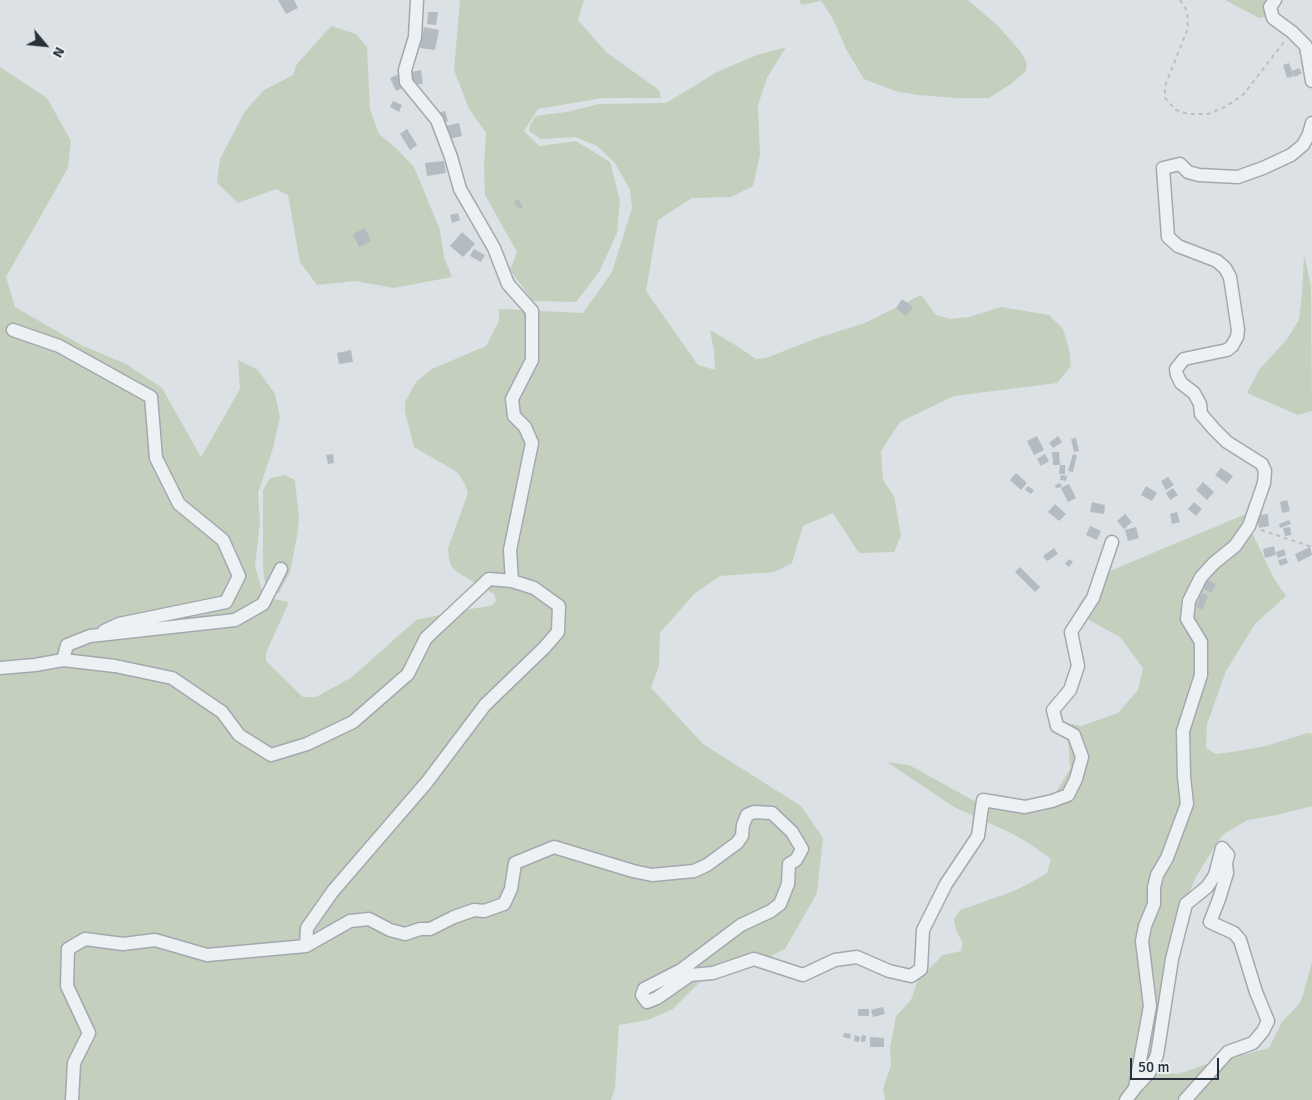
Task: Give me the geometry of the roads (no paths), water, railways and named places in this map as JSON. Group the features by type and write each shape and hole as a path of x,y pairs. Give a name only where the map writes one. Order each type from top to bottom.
{"street":[{"path":"417,0 415,36 406,70 406,82 437,120 451,157 460,189 494,248 508,284 532,311 532,360 512,399 514,416 525,427 532,443 510,550 512,581"},
{"path":"1275,0 1270,7 1274,18 1306,46 1312,82"},
{"path":"1135,1088 1150,1006 1142,941 1145,926 1154,904 1154,887 1157,875 1167,858 1186,804 1183,732 1201,675 1201,642 1186,619 1189,601 1201,578 1214,563 1236,546 1249,526 1264,483 1262,464 1227,442 1214,429 1201,414 1200,404 1194,393 1182,383 1176,369 1184,359 1227,350 1237,337 1238,330 1230,277 1225,268 1217,261 1178,246 1168,236 1163,168 1180,164 1188,172 1199,175 1238,177 1291,155 1304,145 1312,123"},
{"path":"13,330 59,346 151,397 156,458 179,504 223,540 239,576 226,602 119,624 67,645 63,660"},
{"path":"72,1100 74,1063 89,1033 67,986 68,949 85,939 123,944 156,940 207,955 306,946 350,921 369,919 390,930 405,934 420,929 430,929 454,917 474,910 484,912 504,904 510,889 515,863 554,847 632,871 652,875 694,872 708,866 737,843 742,836 743,825 747,815 754,812 772,813 792,832 802,849 796,860 789,864 788,884 780,904 771,911 741,925 681,970 644,990 642,995 647,1002 690,975 713,973 754,959 803,974 835,960 857,957 889,971 911,976 921,969 923,930 946,884 978,836 983,800 1025,807 1052,801 1068,795 1076,779 1082,757 1074,735 1057,726 1053,710 1070,690 1078,666 1071,632 1093,598 1112,542"},
{"path":"90,636 235,620 263,604 281,569"},
{"path":"0,668 63,660 115,666 172,678 222,712 238,735 271,755 307,744 353,722 408,674 426,638 489,579 512,581 534,588 559,606 558,632 485,705 426,782 333,891 307,928 306,946"},
{"path":"1126,1100 1149,1073 1157,1055 1172,959 1186,904 1207,887 1215,875 1222,848 1228,855 1226,863 1227,873 1210,922 1234,933 1240,940 1256,992 1268,1021 1263,1032 1252,1043 1228,1052 1184,1100"}]}
